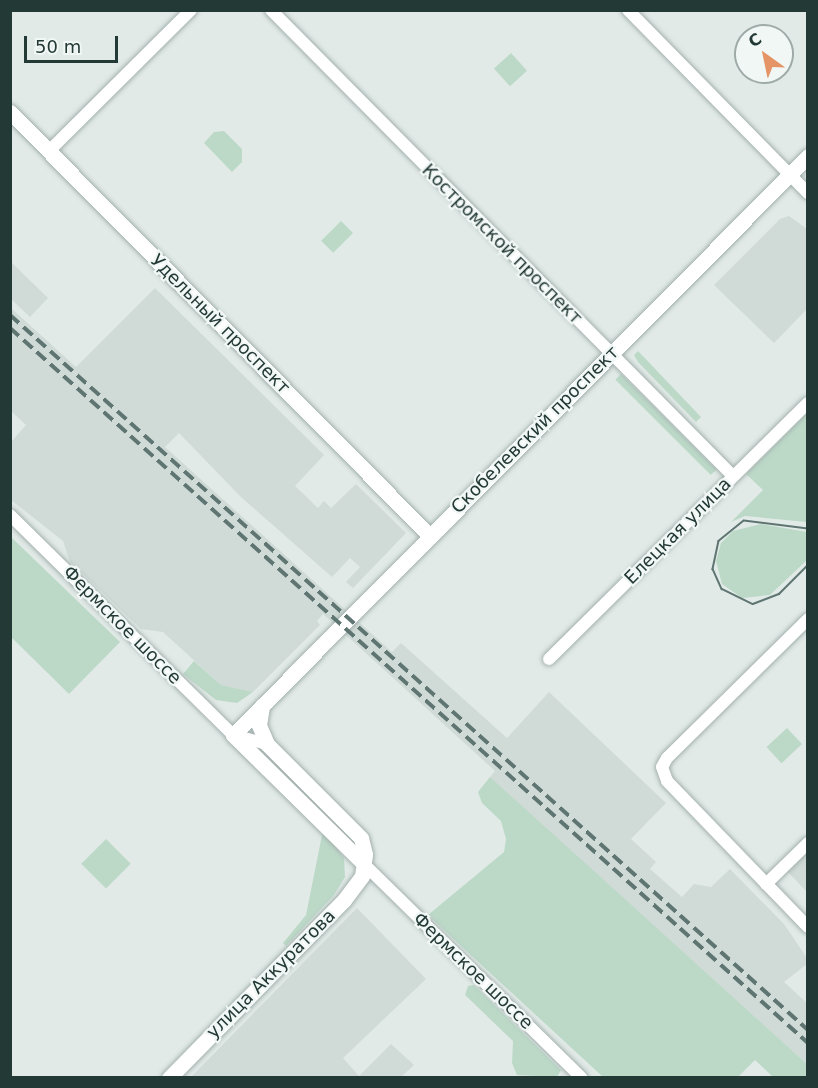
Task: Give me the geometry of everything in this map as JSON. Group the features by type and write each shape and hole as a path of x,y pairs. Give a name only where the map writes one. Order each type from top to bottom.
{"street":[{"path":"49,151 191,10"},
{"name":"Костромской проспект","path":"271,10 733,476"},
{"path":"628,10 807,194"},
{"name":"Удельный проспект","path":"10,112 429,535"},
{"name":"Скобелевский проспект","path":"233,735 807,156"},
{"name":"Елецкая улица","path":"549,659 807,403"},
{"name":"Фермское шоссе","path":"10,515 582,1077"},
{"path":"807,619 667,758 662,772 807,927"},
{"path":"262,705 259,725 267,744 361,838 364,864"},
{"name":"Фермское шоссе","path":"233,735 267,744"},
{"path":"766,884 807,843"},
{"name":"улица Аккуратова","path":"169,1077 344,900 362,876 364,864"}],"shaded area":[{"path":"789,216 807,229 807,309 774,343 714,285 780,219"},
{"path":"10,261 48,298 30,317 11,299"},
{"path":"155,288 324,455 295,486 318,508 324,501 331,508 356,484 406,533 353,588 346,582 360,567 350,558 332,577 241,497 179,433 165,447 392,652 401,643 507,738 549,692 666,803 631,839 656,862 650,869 682,897 694,884 711,887 730,869 784,924 807,958 807,964 784,982 807,1003 807,1064 511,797 490,777 495,771 323,614 317,621 320,625 253,692 221,685 163,632 141,629 70,562 63,541 11,500 11,442 26,425 11,411 11,308 76,367"},
{"path":"807,852 807,892 788,872"},
{"path":"357,908 426,979 343,1058 359,1076 391,1044 414,1065 401,1077 191,1077"}],"green space":[{"path":"511,53 527,71 510,86 494,68"},
{"path":"224,131 242,149 242,162 232,172 204,143 214,132"},
{"path":"341,221 353,233 333,253 321,241"},
{"path":"638,351 701,417 696,422 638,362 634,355"},
{"path":"621,374 716,469 711,475 615,380"},
{"path":"807,413 807,522 745,516 731,522 763,490 746,474"},
{"path":"761,524 807,532 807,560 770,595 742,598 722,584 716,561 721,543 733,531"},
{"path":"10,536 120,642 69,694 11,637"},
{"path":"194,661 221,685 253,692 237,703 216,700 183,674"},
{"path":"787,728 802,744 782,763 767,747"},
{"path":"490,777 807,1064 807,1077 773,1077 755,1060 738,1077 603,1077 428,915 504,852 506,839 501,821 482,803 478,792"},
{"path":"323,830 344,858 345,877 334,895 286,946 283,943 306,915"},
{"path":"106,839 131,864 106,888 81,864"},
{"path":"474,985 561,1070 557,1077 517,1075 512,1063 513,1041 465,995 468,986"}],"tram line":[{"path":"808,529 744,521 719,541 713,569 722,589 753,604 779,594 808,565"}],"railway":[{"path":"10,315 808,1030"},
{"path":"10,328 808,1043"}]}
